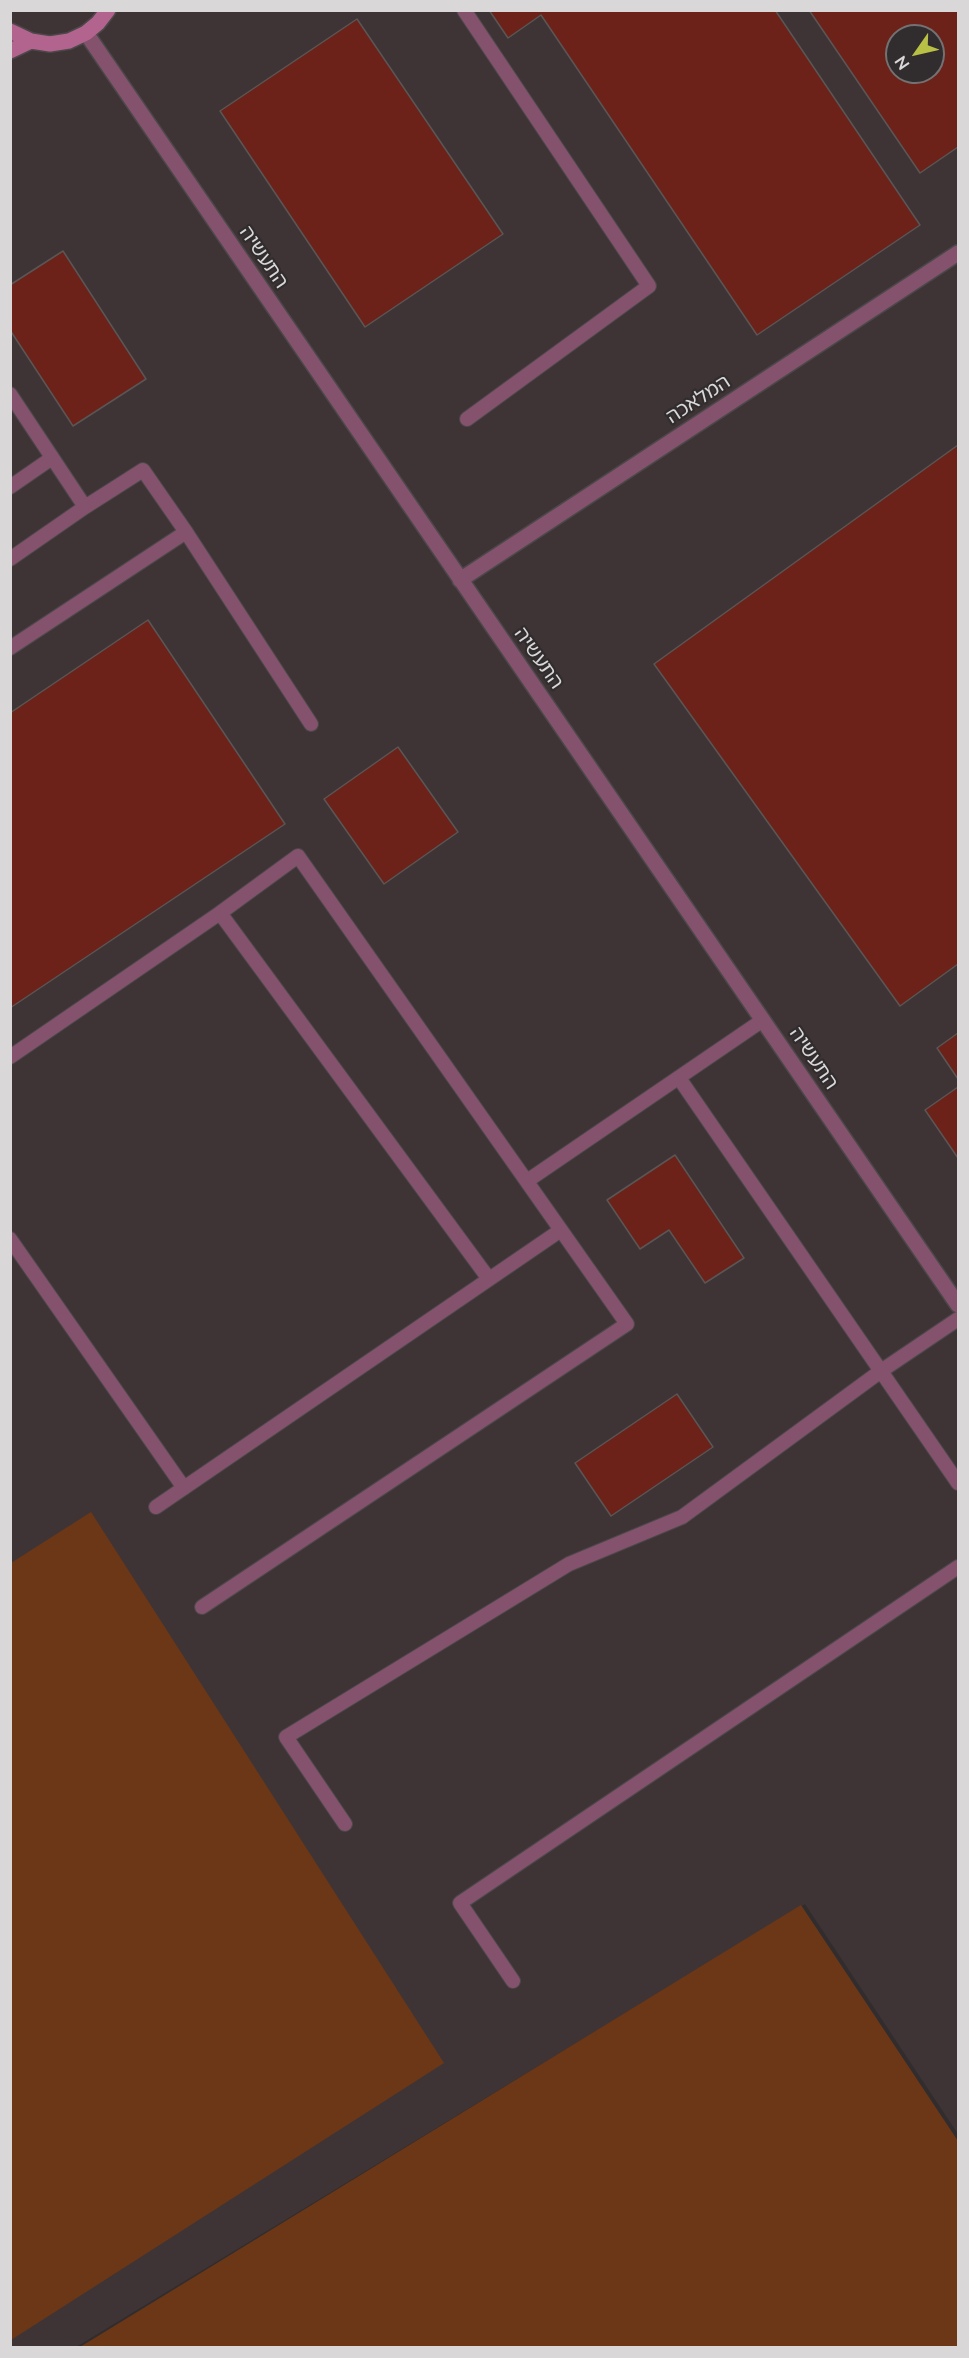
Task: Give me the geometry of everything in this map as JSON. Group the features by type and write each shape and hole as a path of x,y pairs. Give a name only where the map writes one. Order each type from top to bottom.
{"street":[{"path":"10,31 31,41 50,44 69,41 86,33 108,10"},
{"name":"התעשיה","path":"86,33 958,1305"},
{"path":"10,51 31,41"},
{"name":"המלאכה","path":"460,580 958,253"}],"lane":[{"path":"464,10 649,286 467,418"},
{"path":"12,401 85,507"},
{"path":"10,487 52,458"},
{"path":"10,559 143,470 311,724"},
{"path":"10,648 186,532"},
{"path":"10,1057 220,913 298,856 627,1324 202,1607"},
{"path":"220,913 489,1279"},
{"path":"527,1180 763,1020"},
{"path":"679,1078 958,1483"},
{"path":"156,1507 561,1230"},
{"path":"10,1239 184,1488"},
{"path":"345,1824 286,1737 569,1564 682,1517 881,1371 958,1319"},
{"path":"513,1981 460,1903 958,1567"}],"shaded area":[{"path":"11,11 958,11 958,2134 805,1904 76,2347 11,2348"},
{"path":"91,1512 444,2063 11,2340 11,1563"},
{"path":"801,1905 958,2141 958,2347 80,2347"}],"building":[{"path":"489,10 775,10 920,225 757,335 541,15 508,38"},
{"path":"809,10 958,10 958,147 920,173"},
{"path":"357,19 503,234 365,327 220,111"},
{"path":"63,251 146,379 73,426 10,330 10,285"},
{"path":"958,445 958,964 900,1006 654,664"},
{"path":"148,620 285,824 10,1008 10,713"},
{"path":"398,747 458,832 384,884 324,799"},
{"path":"958,1033 958,1079 937,1048"},
{"path":"958,1087 958,1158 925,1110"},
{"path":"675,1155 744,1258 705,1283 669,1230 640,1249 607,1200"},
{"path":"677,1394 713,1447 611,1516 575,1463"}]}
